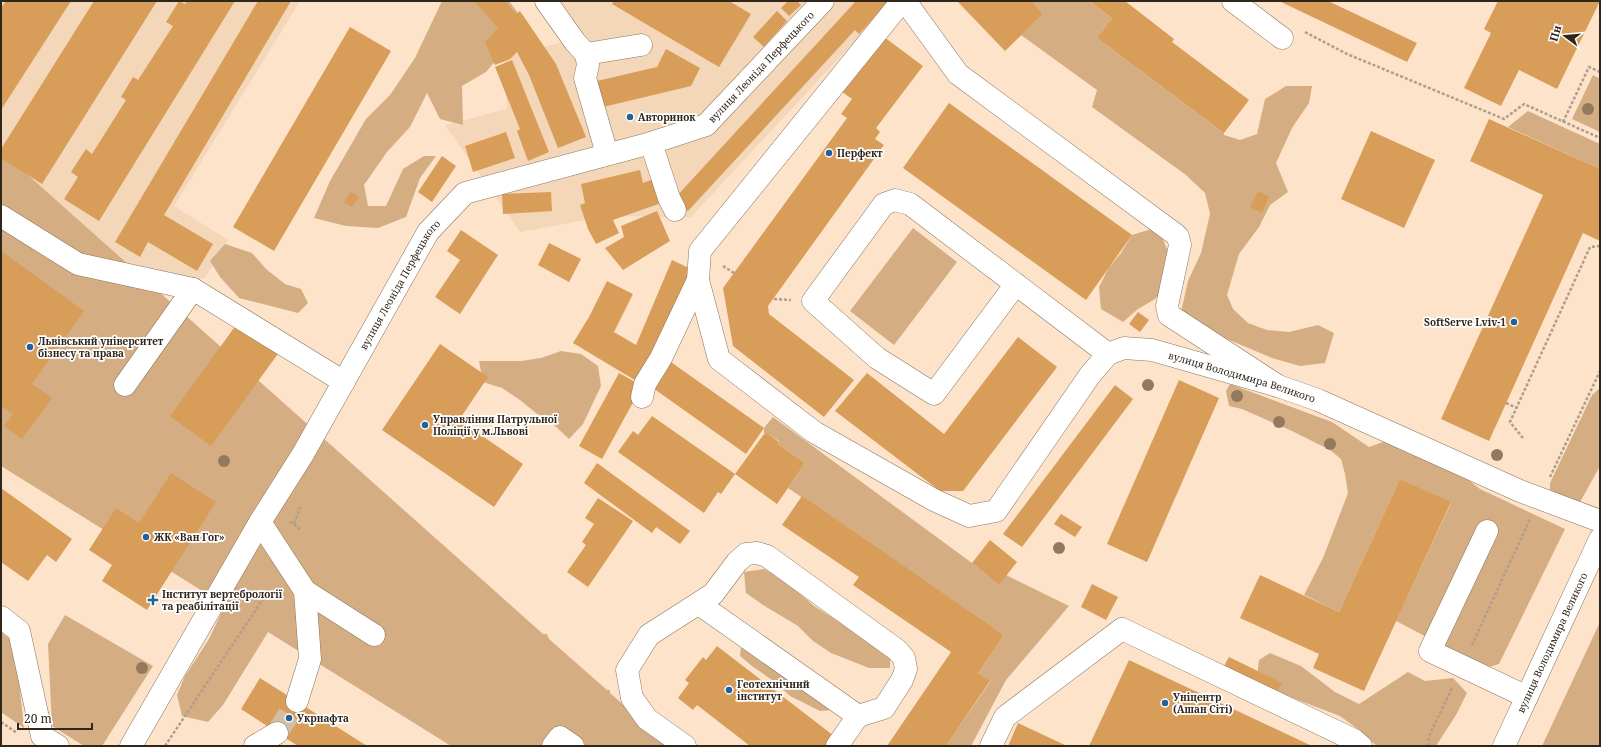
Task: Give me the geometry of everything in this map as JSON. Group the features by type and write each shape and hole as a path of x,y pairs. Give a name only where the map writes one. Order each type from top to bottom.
{"street":[{"path":"546,1 575,42 586,54 588,65 585,78 607,154"},
{"name":"вулиця Леоніда Перфецького","path":"131,746 260,522 303,454 428,232 465,193 651,142 706,125 823,1"},
{"path":"1016,284 934,394 877,358 813,301 884,204 894,200 910,204 1016,284 1108,354 1090,376 996,511 969,516 934,500 814,432 719,359 698,280 700,251 903,1 958,74 1178,237 1180,245 1167,306 1169,315 1278,386"},
{"path":"1232,1 1282,38"},
{"path":"586,54 641,44"},
{"path":"651,142 669,198 675,210"},
{"path":"1,216 78,264 193,289 344,382"},
{"path":"642,397 645,384 661,358 698,280"},
{"path":"125,385 193,289"},
{"name":"вулиця Володимира Великого","path":"1108,354 1124,348 1152,350 1278,386 1318,400 1520,491 1600,521"},
{"path":"260,522 305,591 374,635"},
{"path":"1487,531 1430,651 1527,697"},
{"name":"вулиця Володимира Великого","path":"1504,746 1600,540"},
{"path":"685,746 647,719 632,698 627,670 649,635 713,594 737,562 746,554 757,553 767,556 897,650 904,658 906,669 902,680 884,708 858,716 837,746"},
{"path":"297,701 310,659 305,591"},
{"path":"699,604 858,716"},
{"path":"1,617 19,631 42,736 58,746"},
{"path":"991,746 1005,717 1122,629 1354,740 1361,746"},
{"path":"255,746 277,733"},
{"path":"553,746 560,737 573,746"}],"path":[{"path":"1282,38 1298,29 1347,54 1504,119 1524,104 1600,138"},
{"path":"1563,122 1590,67 1600,72"},
{"path":"1523,438 1510,422 1590,247 1600,246"},
{"path":"1547,483 1600,371"},
{"path":"1506,404 1516,408"},
{"path":"294,524 304,498"},
{"path":"1429,746 1429,736 1530,519"},
{"path":"284,520 294,524 301,530"},
{"path":"165,746 269,590"}],"shaded area":[{"path":"1,1 300,1 174,206 228,240 205,278 188,281 113,261 1,192"},
{"path":"442,1 509,1 526,24 486,72 462,86 463,125 440,119 427,93 410,127 387,152 364,185 368,206 386,206 403,169 424,156 436,156 420,178 406,217 378,228 346,226 314,218 330,181 366,119 390,95 415,58"},
{"name":"Авторинок","path":"536,1 892,1 691,217 608,216 520,232 445,125 507,109 503,57 564,42"},
{"path":"1032,1 1089,1 1112,18 1097,38 1224,133 1224,135 1240,140 1257,134 1265,99 1286,86 1312,86 1309,103 1292,128 1276,163 1288,192 1270,205 1259,227 1239,254 1227,295 1233,309 1248,323 1267,330 1289,332 1318,325 1334,333 1325,363 1300,366 1272,358 1208,331 1181,312 1188,281 1201,253 1210,214 1205,193 1186,175 1092,107 1097,90 1021,35 1043,14"},
{"path":"1593,75 1600,79 1600,132 1572,119"},
{"path":"1528,111 1600,144 1600,169 1508,127"},
{"path":"1,151 543,634 547,634 549,639 607,690 610,690 610,693 670,746 451,746 268,632 223,705 208,722 182,716 177,695 185,676 209,639 225,605 1,466"},
{"path":"1158,227 1173,264 1169,284 1155,299 1138,309 1123,322 1101,309 1099,287 1108,269 1121,253 1132,235"},
{"path":"913,228 957,262 894,345 850,311"},
{"path":"225,244 252,253 266,269 285,284 301,289 308,303 298,313 239,298 220,277 210,261"},
{"path":"561,351 581,354 598,366 601,386 583,424 569,439 553,424 502,388 483,382 479,361 521,361 541,358"},
{"path":"1230,384 1332,422 1369,447 1386,441 1459,473 1480,489 1565,529 1499,664 1486,668 1396,621 1451,503 1400,479 1339,612 1304,595 1323,558 1348,493 1341,459 1330,450 1292,431 1242,409 1229,406 1226,391"},
{"path":"1600,388 1600,466 1580,502 1564,501 1550,490 1550,483 1592,395"},
{"path":"773,417 972,563 999,585 1006,575 1069,606 1006,680 971,746 946,746 990,682 978,673 1004,635 788,488 805,463 778,444 779,441 768,434 764,434 764,428"},
{"path":"764,569 783,579 814,606 833,618 851,628 890,645 890,668 869,668 831,653 813,641 798,626 746,593 744,572"},
{"path":"65,615 153,666 102,746 84,746 52,726 48,644"},
{"path":"1600,622 1600,746 1542,746"},
{"path":"1,632 15,643 24,728 1,712"},
{"path":"741,647 834,710 820,711 790,696 775,682 740,656"},
{"path":"1270,653 1301,666 1335,692 1359,704 1408,672 1425,681 1453,678 1467,693 1456,715 1436,746 1377,746 1340,716 1277,692 1257,677 1259,660"}],"building":[{"path":"6,1 71,1 1,110 1,8"},
{"path":"94,1 157,1 42,184 1,158 1,149"},
{"path":"179,1 185,4 187,1 235,1 99,221 64,199 78,177 71,172 86,149 92,154 126,100 121,97 133,77 138,80 173,26 166,22"},
{"path":"258,1 291,1 164,215 213,244 197,271 148,242 140,257 115,242"},
{"path":"474,1 505,1 516,14 520,11 556,64 586,137 558,148 529,75 517,52 510,59 495,65 485,42 498,28"},
{"path":"614,1 729,1 751,14 719,67 612,4"},
{"path":"788,1 797,1 801,5 789,16 781,8"},
{"path":"856,1 889,1 859,34 855,30 688,211 675,198"},
{"path":"957,1 1032,1 1043,14 1005,51"},
{"path":"1089,1 1125,1 1174,39 1172,42 1249,100 1224,133 1097,38 1112,18"},
{"path":"1279,1 1328,1 1417,43 1407,62"},
{"path":"1498,1 1600,1 1557,89 1519,70 1501,106 1464,88 1491,33 1484,29"},
{"path":"777,11 787,21 764,47 753,37"},
{"path":"350,27 391,51 274,251 233,227"},
{"path":"884,37 923,66 876,128 880,132 875,139 884,145 768,306 769,314 854,380 824,417 733,346 723,288 847,118 841,114 852,99 841,91"},
{"path":"666,49 700,68 691,86 603,107 597,81 657,67"},
{"path":"512,60 549,152 528,161 517,131 520,129 495,67"},
{"path":"949,103 1132,235 1086,300 903,168"},
{"name":"SoftServe Lviv-1","path":"1489,119 1600,169 1600,241 1583,233 1489,441 1441,419 1543,195 1470,161"},
{"path":"1371,131 1435,160 1404,228 1341,199"},
{"path":"506,132 515,158 473,172 465,146"},
{"path":"442,156 456,166 432,202 418,192"},
{"path":"640,170 643,183 656,178 664,202 613,220 619,233 596,244 588,229 580,205 585,203 581,184"},
{"path":"1258,191 1269,197 1262,213 1250,207"},
{"path":"351,192 359,197 352,207 344,202"},
{"path":"551,192 552,211 503,214 502,194"},
{"path":"657,211 670,241 623,270 605,248 624,237 621,226"},
{"path":"461,230 498,255 460,314 435,297 460,260 447,251"},
{"path":"549,243 581,259 569,282 538,265"},
{"name":"Львівський університет бізнесу та права","path":"1,251 84,311 32,384 52,398 22,439 4,426 13,414 1,406"},
{"path":"672,260 691,269 654,356 638,382 573,343 589,317 607,281 633,294 614,332 636,345"},
{"path":"1138,312 1149,320 1140,332 1129,324"},
{"path":"239,321 280,351 211,446 170,416"},
{"path":"1018,337 1057,367 963,491 940,491 835,411 867,373 944,434"},
{"name":"Управління Патрульної Поліції у м.Львові","path":"440,344 488,377 459,420 523,464 494,507 382,430"},
{"path":"668,360 764,428 746,454 650,386"},
{"path":"619,373 642,386 602,459 579,446"},
{"path":"1179,380 1219,398 1147,562 1107,544"},
{"path":"1115,385 1133,399 1022,547 1003,534"},
{"path":"652,416 735,474 721,494 718,492 704,513 618,452 633,431 638,435"},
{"path":"767,433 779,442 778,444 805,463 777,504 735,474 764,434 766,435"},
{"path":"597,463 690,531 680,544 656,527 652,533 584,483"},
{"name":"ЖК «Ван Гог»","path":"171,473 216,502 147,610 102,581 112,565 89,550 116,508 139,523"},
{"path":"1400,479 1451,502 1364,691 1313,668 1319,654 1240,618 1260,575 1339,612"},
{"path":"1,488 72,539 56,562 47,555 28,581 1,562"},
{"path":"802,496 1004,635 978,673 990,681 946,746 887,746 951,652 853,585 859,577 782,525"},
{"path":"598,498 633,521 588,587 567,572 586,545 582,542 594,524 585,518"},
{"path":"1061,514 1082,527 1075,537 1054,524"},
{"path":"990,540 1017,562 999,585 972,563"},
{"path":"1092,584 1118,597 1106,620 1081,607"},
{"name":"Геотехнічний інститут","path":"717,646 834,736 826,746 750,746 697,705 693,710 678,698 689,683 685,680 703,657 706,660"},
{"path":"1229,657 1282,683 1277,692 1224,666"},
{"name":"Уніцентр (Ашан Сіті)","path":"1129,660 1312,746 1089,746"},
{"name":"Укрнафта","path":"260,678 367,746 298,746 241,709"},
{"path":"1018,723 1067,746 1008,746"}],"tunnel":[{"path":"277,733 297,701"}],"place":[{"name":"Авторинок","path":"630,117"},
{"name":"Перфект","path":"829,153"},
{"name":"SoftServe Lviv-1","path":"1514,322"},
{"name":"Львівський університет бізнесу та права","path":"30,347"},
{"name":"Управління Патрульної Поліції у м.Львові","path":"425,425"},
{"name":"ЖК «Ван Гог»","path":"146,537"},
{"name":"Інститут вертебрології та реабілітації","path":"153,600"},
{"name":"Геотехнічний інститут","path":"729,690"},
{"name":"Уніцентр (Ашан Сіті)","path":"1165,703"},
{"name":"Укрнафта","path":"289,718"}]}
